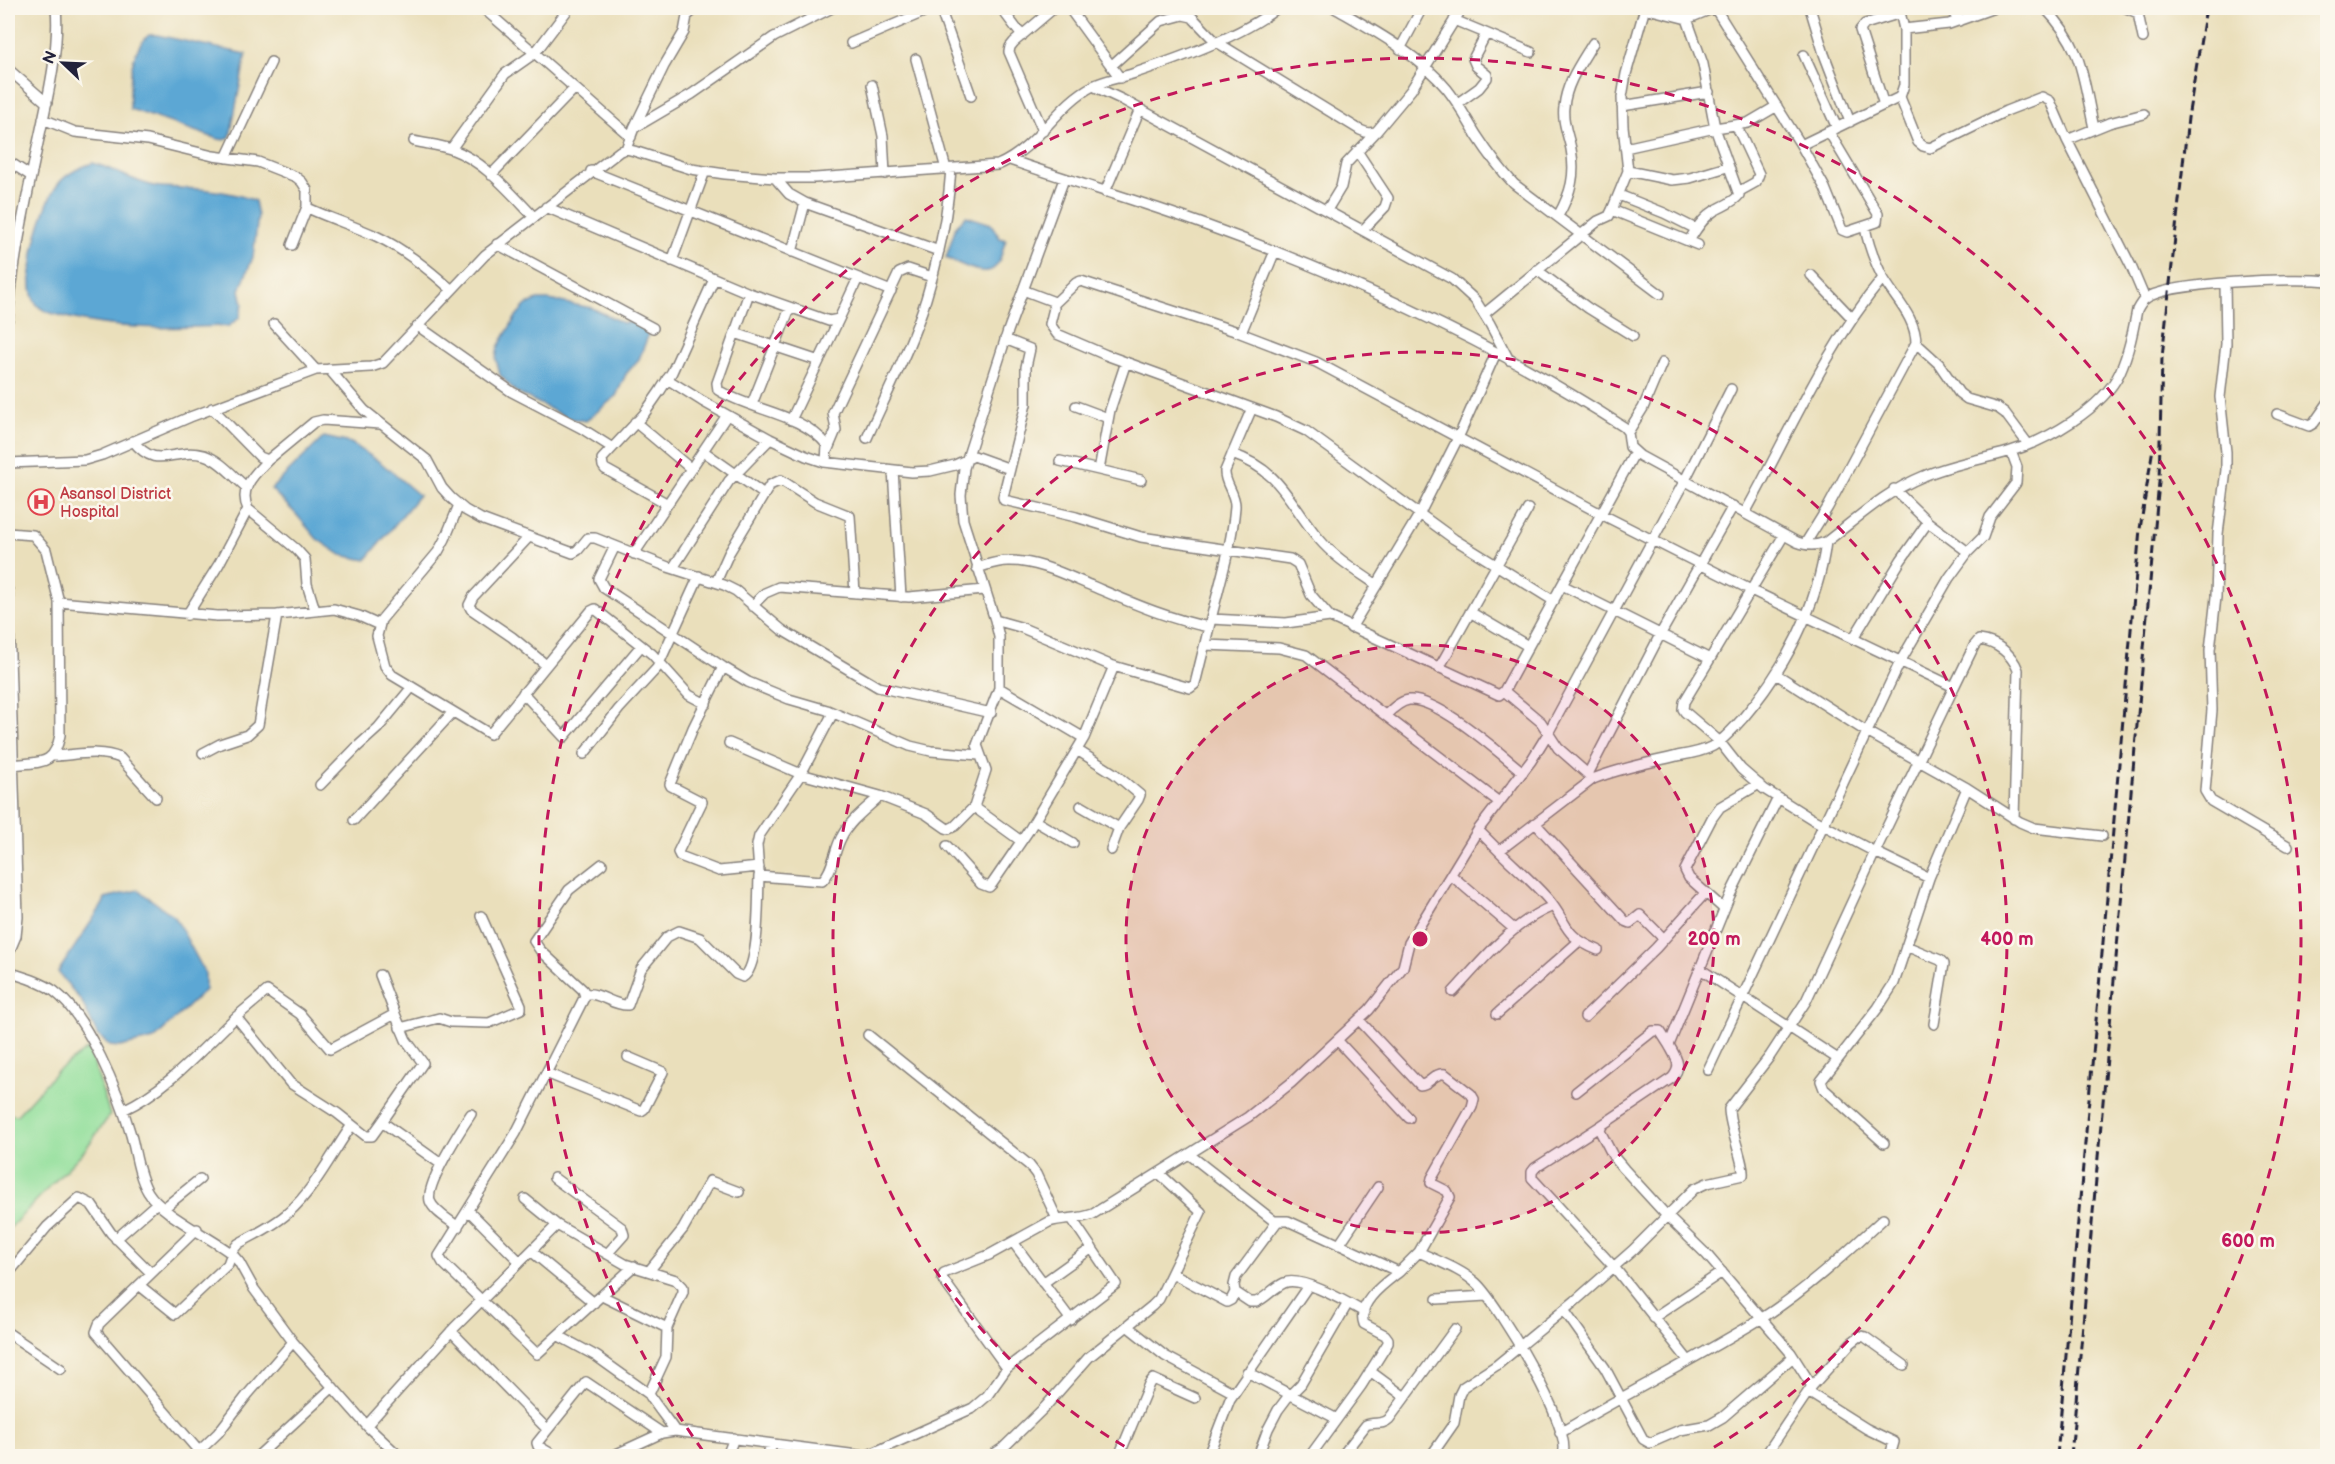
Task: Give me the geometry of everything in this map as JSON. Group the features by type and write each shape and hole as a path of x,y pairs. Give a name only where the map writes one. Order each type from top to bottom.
{"street":[{"path":"8,319 12,267 47,103 57,21 56,8"},
{"path":"483,8 575,88 632,132"},
{"path":"451,149 505,74 535,53 569,8"},
{"path":"626,149 664,66 684,32 686,12 696,8"},
{"path":"632,132 774,37 832,8"},
{"path":"851,43 933,8"},
{"path":"940,8 971,96"},
{"path":"1001,8 1022,36"},
{"path":"1043,131 1009,52 1010,47 1054,8"},
{"path":"1070,8 1120,78"},
{"path":"8,463 85,460 212,408 316,370 371,367 383,363 466,273 497,244 614,154 626,149 691,169 775,178 814,178 992,166 1010,160 1077,97 1093,86 1168,62 1246,27 1276,8"},
{"path":"1335,8 1426,68 1458,103 1495,163 1514,184 1660,294"},
{"path":"1400,49 1422,8"},
{"path":"1327,210 1341,187 1346,164 1411,90 1462,8"},
{"path":"1484,315 1598,221 1609,216 1628,171 1622,106 1626,74 1645,8 1687,18 1714,8 1801,145 1825,188 1842,230 1847,232 1877,222 1878,214 1833,130 1804,56"},
{"path":"1809,8 1850,122"},
{"path":"1950,8 1959,21"},
{"path":"1904,28 1922,28 1959,21 1994,8"},
{"path":"2045,8 2067,34 2082,66 2094,128"},
{"path":"2126,8 2138,13 2143,38"},
{"path":"1884,105 1860,30 1865,24 1900,10 1904,28 1904,86 1900,97 1918,142 1923,146 1930,148 1981,122 2042,97 2050,101 2145,299"},
{"path":"1111,66 1150,29 1172,16 1192,17 1215,41 1359,130 1368,133 1376,132"},
{"path":"1612,210 1694,243 1696,229 1712,212 1737,198 1738,192 1727,167 1715,128 1703,64 1687,18"},
{"path":"1454,21 1531,52"},
{"path":"1458,103 1479,88 1487,78 1473,59 1486,34"},
{"path":"1558,216 1573,185 1571,149 1564,125 1565,96 1570,81 1593,43"},
{"path":"867,438 918,319 939,251 948,205 948,169 916,59"},
{"path":"226,158 271,62"},
{"path":"8,69 47,103"},
{"path":"872,85 883,136 885,174"},
{"path":"1093,86 1140,109 1452,279 1475,300 1509,360"},
{"path":"492,175 575,88"},
{"path":"1622,106 1709,92"},
{"path":"1801,145 1900,97"},
{"path":"1625,148 1736,125 1761,117 1778,106"},
{"path":"1105,192 1140,109"},
{"path":"2067,140 2094,128 2144,114"},
{"path":"43,119 75,132 148,140 226,158 258,162 296,177 307,190 307,207 292,246"},
{"path":"1736,125 1759,174 1756,182 1738,192"},
{"path":"414,141 451,149 470,158 492,175 533,216"},
{"path":"1357,151 1388,198 1385,207 1363,230"},
{"path":"1010,160 1197,222 1275,251 1416,312 1509,360 1602,413 1628,432"},
{"path":"8,161 31,176"},
{"path":"1628,171 1672,180 1690,178 1727,167"},
{"path":"591,171 891,291"},
{"path":"672,261 705,171"},
{"path":"775,178 789,194 805,203 939,251"},
{"path":"729,743 801,774 880,796 926,814 949,829 956,826 974,807 986,770 977,745 999,688 999,637 963,520 961,495 966,458 1005,339 1064,179"},
{"path":"1619,195 1696,229"},
{"path":"792,252 805,203"},
{"path":"307,207 399,248 452,290"},
{"path":"546,207 749,293 833,321 839,319"},
{"path":"1804,544 1828,507 1916,343 1916,334 1911,322 1883,278 1870,249 1864,227"},
{"path":"497,244 653,328"},
{"path":"1241,333 1275,251"},
{"path":"826,462 828,449 836,430 833,414 899,273 905,269 932,277"},
{"path":"1537,270 1588,308 1633,336"},
{"path":"1811,274 1852,318"},
{"path":"791,420 858,278"},
{"path":"1745,513 1852,318 1883,278"},
{"path":"666,503 603,466 602,459 649,406 667,380 714,279"},
{"path":"1662,363 1643,408 1628,432 1628,440 1635,452 1784,535 1804,544 1817,546 1826,542 1894,489 1926,474 2011,451 2042,438 2088,410 2108,392 2120,374 2127,355 2137,310 2145,299 2169,291 2225,283 2292,279 2328,281"},
{"path":"1554,601 1495,566 1419,515 1306,431 1252,408 1126,362 1053,331 1050,324 1054,304 1081,281 1241,333 1316,362 1652,540 1954,687"},
{"path":"2225,283 2226,344 2220,397 2226,470 2218,534 2216,597 2210,657 2212,710 2205,791 2211,801 2288,846"},
{"path":"1023,290 1054,304"},
{"path":"749,293 717,386 722,392 791,420 820,438 828,449"},
{"path":"752,404 790,308"},
{"path":"274,324 316,370"},
{"path":"418,326 512,392 581,428 611,447"},
{"path":"735,333 819,361"},
{"path":"1005,339 1030,349 1026,367 1026,404 1003,497 1006,501 1076,517 1141,537 1290,559 1300,568 1311,594 1330,617 1496,695 1504,691 1635,452"},
{"path":"1916,343 1939,364 1959,393 1967,399 1998,408 2006,413 2028,444"},
{"path":"1351,628 1419,515 1458,438 1496,353"},
{"path":"1099,470 1108,418 1126,362"},
{"path":"329,369 364,410 427,460 442,488 459,505 481,519 573,553 591,537 716,582 736,591 782,630 878,687 991,712"},
{"path":"667,380 771,439 806,456 826,462 893,470 930,471 955,465 974,456 1010,469"},
{"path":"1008,1368 942,1278 947,1271 1013,1242 1057,1219 1072,1219 1093,1214 1190,1155 1248,1118 1338,1041 1359,1020 1397,976 1406,959 1409,943 1478,830 1523,772 1548,734 1685,480 1731,389"},
{"path":"2277,414 2309,426 2328,403"},
{"path":"1076,406 1108,418"},
{"path":"212,408 260,457 268,460"},
{"path":"995,620 1028,630 1114,666 1190,688 1195,684 1236,505 1224,478 1225,471 1252,408"},
{"path":"634,554 666,503 727,416"},
{"path":"315,610 307,584 304,559 296,549 248,509 244,501 246,487 268,460 314,422 323,420 380,424"},
{"path":"635,422 690,468"},
{"path":"674,568 734,474 771,439"},
{"path":"133,441 148,456 188,453 208,457 246,487"},
{"path":"703,451 764,494"},
{"path":"1708,1070 1900,662 1945,586 1968,552 1983,537 1990,517 2016,483 2017,467 2011,451"},
{"path":"1232,454 1250,460 1272,475 1331,552 1377,585"},
{"path":"1060,461 1141,480"},
{"path":"893,470 901,597"},
{"path":"716,582 733,545 764,494 770,485 781,480 815,502 850,516 855,592"},
{"path":"1894,489 1928,522 1968,552"},
{"path":"459,505 446,539 438,552 381,620 377,636 385,666 392,675 490,734 592,609 598,610 660,662 689,695 706,704"},
{"path":"1499,851 1590,776 1660,635 1733,506"},
{"path":"187,615 219,564 248,509"},
{"path":"1439,668 1528,509"},
{"path":"1853,639 1901,560 1928,522"},
{"path":"8,533 33,535 46,550 59,602 60,735 54,756"},
{"path":"1784,535 1684,702 1683,708 1719,741 1741,769 1778,798 1875,852 1929,878"},
{"path":"529,537 473,597 469,605 471,609 512,637 546,665"},
{"path":"1590,776 1697,752 1719,741 1752,707 1790,650 1806,615 1823,567 1826,542"},
{"path":"615,546 601,574 600,584 723,667 766,689 834,713 910,746 931,751 980,755"},
{"path":"977,568 995,562 1010,561 1041,566 1156,613 1186,622 1286,623 1330,617"},
{"path":"584,754 660,662 699,576"},
{"path":"1562,585 1710,659"},
{"path":"752,606 765,594 779,587 901,597 984,590"},
{"path":"8,590 18,917 16,936 8,955"},
{"path":"59,602 187,615 277,615 334,609 380,625"},
{"path":"1470,612 1528,646"},
{"path":"203,753 220,744 247,735 258,725 277,615"},
{"path":"1431,1456 1454,1423 1460,1390 1466,1383 1497,1365 1564,1310 1701,1186 1743,1175 1744,1171 1736,1147 1729,1109 1791,1027 1806,1000 1954,687 1979,640 2005,651 2015,662 2018,670 2014,819"},
{"path":"1204,645 1279,648 1306,655 1499,802"},
{"path":"523,693 564,737 641,646"},
{"path":"946,846 981,884 989,887 1035,821 1084,738 1114,666"},
{"path":"723,667 693,728 670,784 702,802 678,852 680,856 719,871 759,872 822,881 826,877 846,828 880,796"},
{"path":"1776,674 1867,732 1920,760 2014,819 2034,828 2048,831 2102,836"},
{"path":"320,785 378,728 412,687"},
{"path":"999,688 1084,738"},
{"path":"1504,691 1541,722 1558,748 1590,776"},
{"path":"1386,715 1404,702 1420,701 1430,704 1446,713 1523,772"},
{"path":"354,820 453,712"},
{"path":"602,864 569,891 534,941 540,950 585,994 594,994 622,1005 628,1005 635,981 646,962 667,937 679,931 700,938 736,974 747,976 752,967 754,953 759,837 801,774 834,713"},
{"path":"1077,750 1115,774 1140,795 1119,828 1111,850"},
{"path":"13,765 47,760 54,756 104,753 114,755 120,758 156,798"},
{"path":"1725,909 1686,874 1686,866 1720,807 1759,784"},
{"path":"1884,1143 1821,1085 1822,1078 1888,994 1894,983 1929,878 1967,788"},
{"path":"1669,1045 1725,909 1778,798"},
{"path":"1082,806 1119,828"},
{"path":"974,807 1021,841"},
{"path":"1035,821 1073,843"},
{"path":"1535,823 1625,921 1630,923 1640,915 1664,939"},
{"path":"1478,830 1553,906 1563,924 1578,942 1598,951"},
{"path":"1451,874 1514,929"},
{"path":"8,876 17,882"},
{"path":"1585,1017 1664,939 1706,892"},
{"path":"1453,992 1514,929 1539,912 1553,906"},
{"path":"400,1028 439,1018 451,1022 489,1023 521,1009 481,916"},
{"path":"1497,1014 1578,942"},
{"path":"1906,946 1940,960 1944,964 1934,1024"},
{"path":"1700,969 1838,1059"},
{"path":"8,972 39,983 64,1000 81,1023 123,1110 147,1190 160,1206 232,1254 254,1289 293,1342 367,1425 399,1456"},
{"path":"236,1017 290,1083 369,1137 374,1134 423,1063 400,1028 380,975"},
{"path":"123,1110 147,1098 163,1085 267,991 300,1014 330,1049 395,1014"},
{"path":"585,994 516,1133 439,1256 535,1353 541,1352 634,1266"},
{"path":"1310,1456 1370,1371 1388,1339 1385,1335 1364,1324 1362,1320 1364,1312 1371,1297 1419,1252 1450,1197 1447,1191 1431,1183 1432,1178 1472,1107 1474,1099 1471,1094 1444,1074 1436,1075 1426,1084 1420,1085 1359,1020"},
{"path":"1576,1092 1653,1031 1660,1031 1679,1066 1676,1074 1534,1168 1531,1175 1614,1267 1688,1360"},
{"path":"868,1035 1029,1165 1036,1174 1057,1219"},
{"path":"1338,1041 1409,1118"},
{"path":"546,1073 640,1111 644,1109 663,1072 628,1057"},
{"path":"458,1227 437,1210 430,1201 430,1195 441,1164 453,1140 471,1114"},
{"path":"382,1122 441,1164"},
{"path":"139,1285 176,1314 228,1264 238,1244 276,1223 290,1212 352,1125"},
{"path":"1602,1125 1601,1135 1613,1156 1722,1272 1794,1356 1810,1389 1867,1429 1894,1442 1890,1456"},
{"path":"1190,1155 1270,1219 1277,1222 1288,1221 1399,1272"},
{"path":"991,1456 1004,1448 1045,1407 1089,1356 1152,1306 1172,1273 1201,1212 1160,1173"},
{"path":"554,1178 622,1228 624,1235 607,1254"},
{"path":"116,1239 200,1179"},
{"path":"649,1271 683,1229 710,1181 739,1192"},
{"path":"1339,1245 1378,1187"},
{"path":"8,1274 47,1227 80,1198 90,1204 116,1239 151,1273"},
{"path":"525,1199 557,1225 607,1254 676,1280 683,1287 683,1292 667,1328 666,1357 649,1394"},
{"path":"468,1210 520,1262"},
{"path":"612,1456 662,1433 675,1431 773,1444 807,1453 865,1456 973,1408 987,1396 1008,1368 1116,1284 1072,1219"},
{"path":"1560,1433 1761,1319 1828,1269 1883,1220"},
{"path":"1172,1273 1227,1302 1231,1300 1235,1292 1236,1277 1277,1222"},
{"path":"367,1425 451,1331 557,1225"},
{"path":"197,1229 96,1329 97,1335 198,1455 293,1342"},
{"path":"1013,1242 1071,1320"},
{"path":"1043,1283 1092,1248"},
{"path":"531,1251 594,1303"},
{"path":"1419,1252 1468,1277 1486,1296 1521,1346 1552,1408 1565,1451 1562,1456"},
{"path":"1653,1318 1722,1272"},
{"path":"1235,1292 1250,1302 1256,1302 1285,1282 1321,1289 1364,1312"},
{"path":"1208,1456 1234,1392 1308,1286"},
{"path":"602,1296 667,1328"},
{"path":"1437,1299 1486,1296"},
{"path":"1258,1456 1268,1429 1283,1402 1302,1384 1348,1303"},
{"path":"1564,1310 1594,1352 1643,1439 1650,1443 1680,1430 1709,1425 1723,1417 1794,1356"},
{"path":"1127,1326 1165,1356 1234,1392"},
{"path":"1342,1456 1366,1425 1386,1422 1455,1329"},
{"path":"451,1331 547,1429"},
{"path":"8,1333 61,1369"},
{"path":"559,1336 596,1356 649,1394 675,1431"},
{"path":"1765,1456 1810,1389 1860,1336 1865,1337 1904,1365"},
{"path":"1370,1371 1406,1397"},
{"path":"1247,1372 1337,1419"},
{"path":"1119,1456 1153,1379 1195,1398"},
{"path":"555,1456 537,1445 538,1441 586,1382 662,1433"},
{"path":"258,1456 333,1387"},
{"path":"727,1456 734,1438"},
{"path":"766,1456 773,1444"}],"green space":[{"path":"89,1048 110,1115 84,1151 8,1230 8,1114 17,1115 56,1072"}],"water":[{"path":"149,35 246,54 230,137 225,140 218,139 130,109 130,80 134,59 142,42"},
{"path":"93,163 154,186 200,189 238,195 255,201 258,216 253,257 240,290 243,304 239,318 229,326 127,327 66,317 47,312 37,305 31,288 31,266 48,202 63,179"},
{"path":"966,216 991,224 1000,238 1006,240 999,260 994,268 988,271 974,270 946,258 956,226"},
{"path":"537,300 592,308 623,323 631,322 645,327 648,336 639,359 626,374 616,396 586,421 568,418 516,392 500,375 496,359 498,347 517,315 526,305"},
{"path":"324,437 351,443 380,462 419,495 366,560 341,555 317,539 271,489"},
{"path":"138,890 175,917 205,973 205,990 154,1039 120,1047 110,1046 97,1034 82,1002 58,972 105,898"}],"railway":[{"path":"2071,1456 2159,482 2162,357 2188,118 2206,8"},
{"path":"2057,1456 2140,529 2153,448"}],"place":[{"name":"Asansol District Hospital","path":"41,502"}]}
